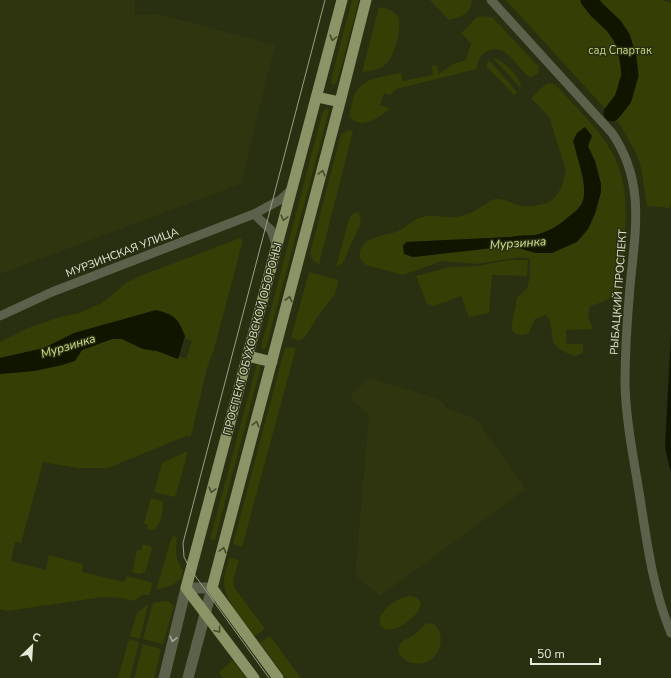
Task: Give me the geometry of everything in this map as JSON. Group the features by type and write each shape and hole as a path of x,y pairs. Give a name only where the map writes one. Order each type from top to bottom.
{"main road":[{"name":"ПРОСПЕКТ ОБУХОВСКОЙ ОБОРОНЫ","path":"186,588 342,0"},
{"path":"278,678 212,588 366,0"},
{"path":"317,96 340,102"},
{"path":"248,356 272,362"},
{"path":"186,588 254,678"}],"street":[{"name":"РЫБАЦКИЙ ПРОСПЕКТ","path":"491,0 603,122 620,145 631,172 636,210 626,336 625,358 627,407 632,452 653,573 662,611 671,633"},
{"name":"МУРЗИНСКАЯ УЛИЦА","path":"0,316 52,292 254,214 280,200 292,189"},
{"path":"254,214 271,230 277,247"},
{"path":"186,588 212,588 188,678"},
{"name":"ПРОСПЕКТ ОБУХОВСКОЙ ОБОРОНЫ","path":"164,678 186,588"}],"shaded area":[{"path":"0,0 135,0 135,15 158,14 275,45 241,184 0,274"},
{"path":"369,378 439,399 447,408 476,419 526,489 380,596 355,575 369,415 352,400 352,394"}],"green space":[{"path":"352,0 359,0 337,82 334,85 332,84 331,80"},
{"path":"430,0 472,0 469,9 465,14 458,18 449,20"},
{"name":"сад Спартак","path":"506,0 663,0 671,3 670,208 647,206 641,167 636,153 621,126"},
{"path":"379,7 392,11 398,17 399,34 397,42 389,61 386,64 371,71 362,72"},
{"path":"480,16 492,17 539,67 538,74 531,77 528,76 505,53 494,49 485,52 481,56 477,69 396,89 390,95 384,93 380,105 389,108 388,110 369,122 358,123 349,116 356,92 359,87 370,80 401,73 403,81 433,75 432,66 437,65 439,74 453,64 466,60 471,44 461,33"},
{"path":"493,58 501,61 511,70 518,80 521,88"},
{"path":"489,60 517,92 514,95 486,66"},
{"path":"546,84 555,84 606,143 619,168 623,185 626,220 619,290 606,300 590,306 588,317 593,329 566,330 566,344 583,344 583,353 575,356 564,352 557,347 553,340 550,323 546,315 535,319 528,334 519,335 511,329 517,298 527,288 530,277 530,259 520,257 477,264 442,261 403,275 366,265 360,256 362,247 370,240 398,231 415,220 423,217 463,216 496,199 526,206 551,201 560,189 566,170 549,117 531,98","holes":["588,146 599,174 601,192 552,253 536,253 511,246 413,257 403,250 403,246 406,242 535,235 552,229 578,209 581,204 584,197 584,184 576,154"]},
{"path":"326,108 329,109 329,111 266,348 263,350 261,347 322,114"},
{"path":"349,130 353,131 319,264 313,260 310,253 341,134"},
{"path":"359,212 361,222 343,263 336,267 349,219 352,214"},
{"path":"240,238 243,240 215,346 207,368 191,436 186,436 108,468 77,468 43,462 21,543 15,542 11,561 46,570 49,555 83,564 82,572 124,582 127,576 153,583 149,595 142,595 134,601 121,598 103,597 7,611 0,609 0,374 75,361 82,350 112,339 122,339 143,349 157,351 178,359 179,356 186,359 192,341 185,338 185,336 128,318 117,322 104,324 91,330 74,333 44,348 0,358 0,342 28,328 60,317 79,313 102,303 126,283 140,276"},
{"path":"509,260 528,260 527,276 492,275 489,313 469,317 461,296 434,306 427,304 416,276 450,267 477,266"},
{"path":"309,272 339,280 335,294 318,316 305,337 302,340 297,340 291,338"},
{"path":"285,347 296,348 242,547 233,544"},
{"path":"257,363 261,364 261,366 215,540 210,539"},
{"path":"188,452 175,497 154,492 162,463"},
{"path":"151,498 162,501 163,504 160,521 154,530 147,529 148,525 144,523"},
{"path":"172,536 177,537 177,559 183,571 181,579 170,586 156,590"},
{"path":"143,544 150,546 152,549 145,572 139,574 132,572 137,550 141,550"},
{"path":"229,558 239,560 233,580 234,587 265,629 255,636 231,604 225,589 224,579"},
{"path":"410,596 418,599 421,603 417,613 411,619 394,629 390,630 381,626 379,621 384,610 398,600"},
{"path":"168,601 174,606 163,644 143,639 153,603"},
{"path":"148,604 140,639 130,636 137,613"},
{"path":"428,623 434,624 438,628 440,634 440,646 435,656 420,664 405,660 400,655 399,649 401,643"},
{"path":"270,636 301,678 286,678 260,643"},
{"path":"129,639 139,642 130,678 118,678"},
{"path":"143,644 161,649 154,678 134,678"},
{"path":"233,660 246,678 223,678 219,672"}],"water":[{"path":"585,127 592,136 588,146 595,161 601,184 601,192 595,214 588,229 577,242 552,253 536,253 511,246 413,257 404,254 403,246 406,242 535,235 545,232 559,224 577,210 583,201 583,180 573,141 577,133"},
{"path":"156,310 175,318 183,330 185,336 178,359 157,351 143,349 122,339 112,339 82,350 75,361 35,371 0,374 0,358 44,348 74,333"},
{"path":"671,333 671,473 665,448"}],"waterway":[{"name":"Мурзинка","path":"589,0 614,26 622,38 628,58 630,75 623,99 612,113"}],"tram line":[{"path":"269,678 191,570 184,557 183,543 325,0"}]}
